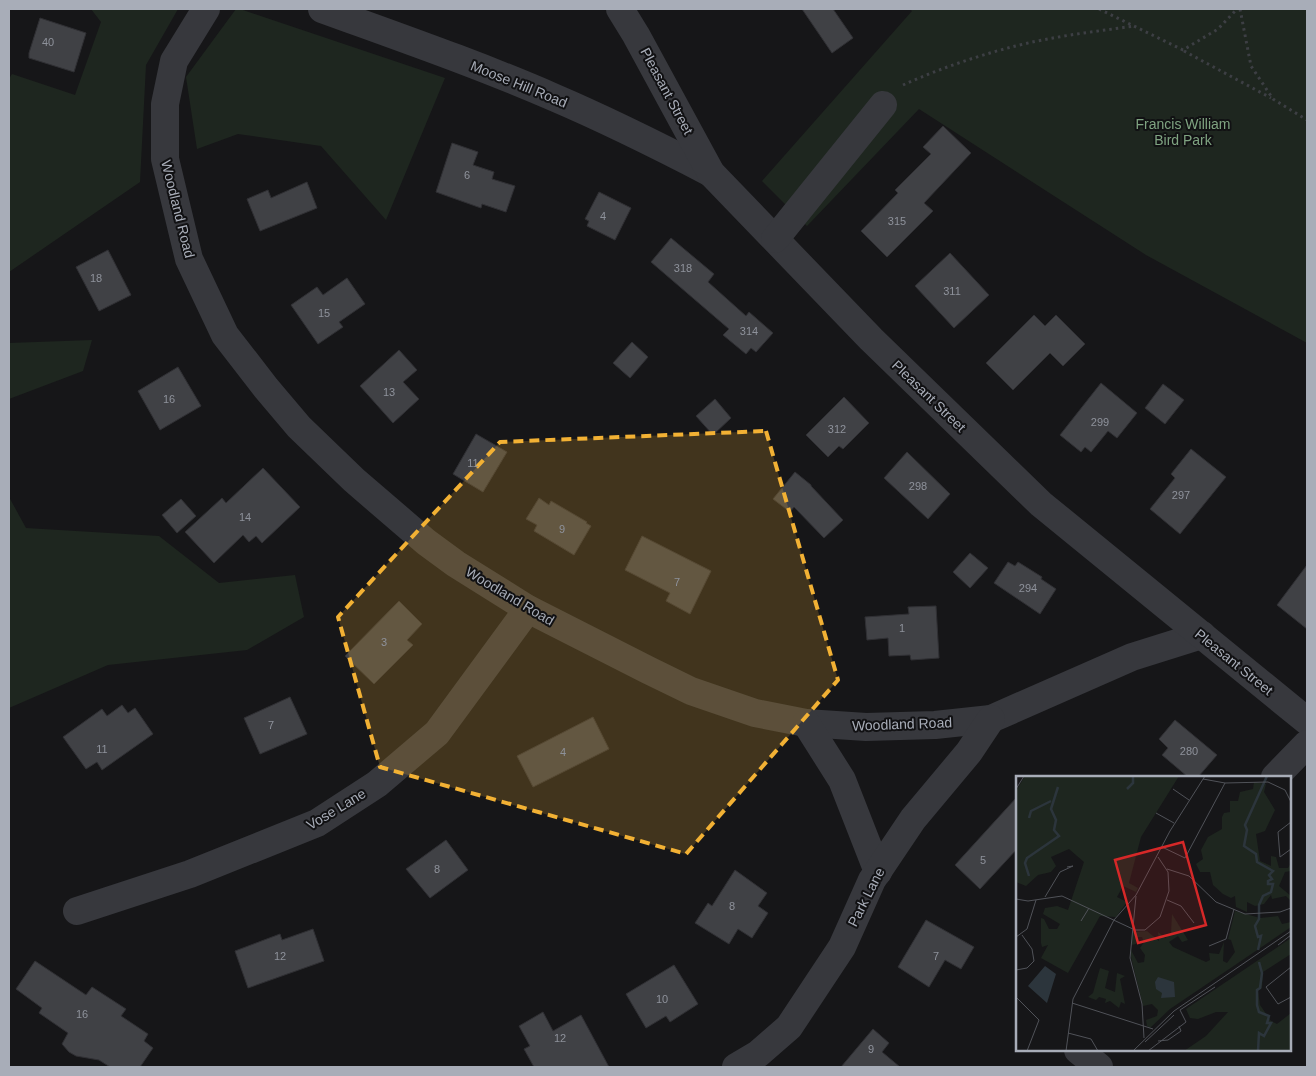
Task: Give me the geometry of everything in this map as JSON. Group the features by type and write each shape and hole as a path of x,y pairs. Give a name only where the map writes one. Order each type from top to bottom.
{"street":[{"name":"Woodland Road","path":"206,9 174,61 165,104 165,159 189,259 225,335 299,427 354,480 426,542 456,564 528,610 691,690 755,713 806,723 866,727 936,725 991,719 1132,657 1202,635"},
{"name":"Moose Hill Road","path":"322,9 438,51 553,96 650,141 711,173"},
{"name":"Pleasant Street","path":"620,9 711,173 870,339 1041,504 1307,722"},
{"path":"775,239 883,105"},
{"name":"Vose Lane","path":"77,911 190,874 317,823 377,784 437,733 528,610"},
{"name":"Park Lane","path":"736,1067 758,1054 790,1027 842,947 872,880 913,819 969,752 991,719"},
{"path":"806,723 842,780 878,872"},
{"path":"1276,776 1307,744"},
{"path":"1079,1051 1099,1067"}],"path":[{"path":"1099,9 1183,50 1273,99 1307,120"},
{"path":"1183,50 1218,29 1238,9"},
{"path":"1238,9 1251,66 1273,99"},
{"path":"883,105 900,87 954,65 1052,38 1134,26"}],"highlighted area":[{"path":"766,431 838,680 686,854 380,767 338,617 500,442"}],"green space":[{"path":"91,9 178,9 146,65 140,182 9,272 9,79 12,74 75,95 101,22"},
{"path":"236,9 445,78 386,220 321,146 238,134 197,149 186,77"},
{"name":"Francis William Bird Park","path":"910,9 1307,9 1307,343 1146,255 919,109 807,226 762,181 912,11"},
{"path":"92,340 83,371 9,399 9,343"},
{"path":"9,497 26,528 159,536 219,583 295,575 304,617 247,650 108,665 9,708"}],"building":[{"path":"802,9 833,9 853,38 832,53"},
{"path":"40,18 86,33 74,72 29,58"},
{"path":"943,126 971,153 924,203 933,211 887,257 861,231 898,193 895,190 931,154 923,147"},
{"path":"452,143 478,152 473,165 494,172 492,179 515,186 506,212 482,204 481,208 436,192"},
{"path":"307,182 317,208 260,231 247,199 268,190 271,198"},
{"path":"599,192 631,208 615,240 587,226 589,221 585,219"},
{"path":"671,238 714,274 708,282 746,316 749,312 773,333 756,352 751,348 746,354 723,335 729,329 651,262"},
{"path":"108,250 131,295 99,311 76,267"},
{"path":"950,253 989,295 954,328 915,286"},
{"path":"347,278 365,304 339,322 343,327 318,344 291,305 317,287 323,295"},
{"path":"1034,315 1045,326 1056,315 1085,344 1063,366 1050,353 1013,390 986,363"},
{"path":"632,342 648,357 630,378 613,363"},
{"path":"399,350 417,370 403,382 419,399 393,423 360,386"},
{"path":"178,367 201,406 160,430 138,391"},
{"path":"1101,383 1137,413 1117,438 1108,431 1091,452 1085,447 1081,452 1060,435"},
{"path":"1163,384 1184,400 1165,424 1145,408"},
{"path":"844,397 869,423 843,449 839,446 828,457 806,435"},
{"path":"715,399 731,418 713,435 696,416"},
{"path":"476,434 507,452 483,492 453,474"},
{"path":"1191,449 1226,477 1180,534 1150,509 1175,478 1171,474"},
{"path":"907,452 950,494 928,519 884,478"},
{"path":"263,468 300,507 262,543 256,536 249,542 243,535 214,563 185,532 222,498 226,503"},
{"path":"795,472 811,485 843,520 824,538 794,507 790,512 773,499"},
{"path":"539,498 549,505 551,501 591,526 574,555 534,531 537,525 526,519"},
{"path":"181,499 196,516 177,533 162,515"},
{"path":"642,536 711,571 690,614 666,601 670,593 625,570"},
{"path":"970,553 988,568 970,588 953,572"},
{"path":"1008,562 1015,566 1018,562 1042,577 1041,579 1056,589 1040,614 994,583"},
{"path":"1307,565 1307,629 1277,605"},
{"path":"399,601 422,624 407,640 413,645 374,684 345,656"},
{"path":"936,606 939,658 911,660 910,655 889,656 888,638 867,640 865,617 909,614 908,607"},
{"path":"290,697 307,734 260,754 244,718"},
{"path":"122,705 128,713 135,708 153,734 102,770 97,762 86,769 63,737 102,709 107,716"},
{"path":"593,717 609,749 533,787 517,756"},
{"path":"1175,720 1217,755 1199,776 1187,776 1162,755 1168,748 1159,739"},
{"path":"1016,798 1016,850 980,889 955,865"},
{"path":"446,840 468,870 430,898 406,869"},
{"path":"735,870 767,893 758,906 768,913 752,938 738,929 729,944 695,923 708,903 712,906"},
{"path":"926,920 974,947 961,969 945,960 929,987 898,967"},
{"path":"313,929 324,961 248,988 235,951 280,934 282,940"},
{"path":"35,961 86,995 92,987 126,1009 121,1016 148,1034 144,1041 153,1048 140,1067 110,1067 99,1060 76,1056 69,1052 62,1044 68,1033 39,1013 42,1008 16,989"},
{"path":"674,965 698,1004 670,1022 666,1016 646,1028 626,994"},
{"path":"543,1012 553,1031 581,1015 609,1067 534,1067 524,1049 530,1046 519,1026"},
{"path":"873,1029 889,1043 882,1052 900,1067 841,1067"}]}
